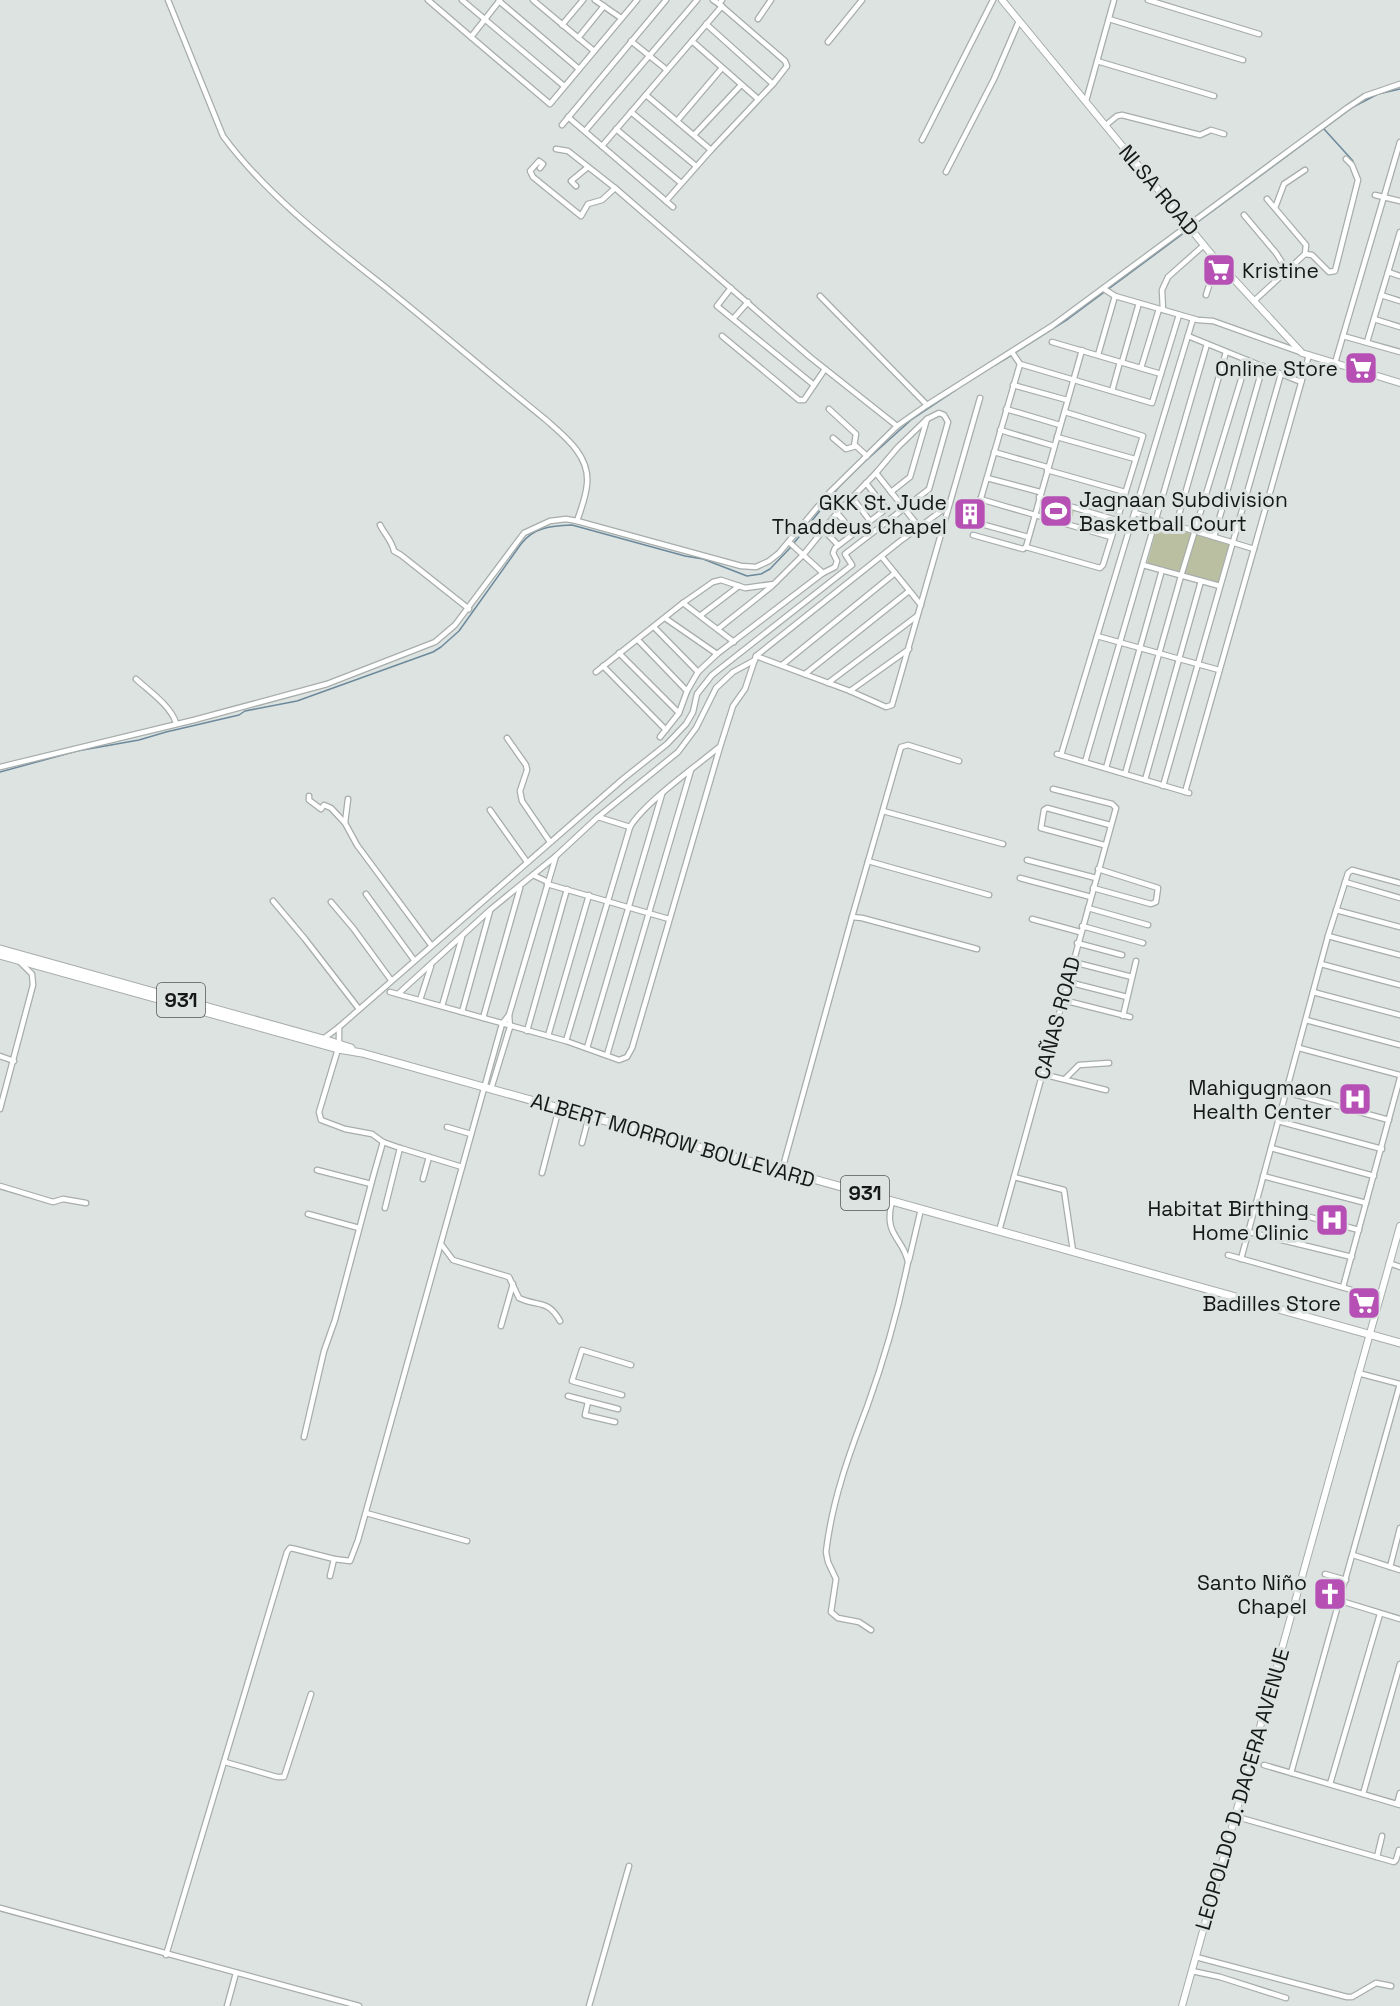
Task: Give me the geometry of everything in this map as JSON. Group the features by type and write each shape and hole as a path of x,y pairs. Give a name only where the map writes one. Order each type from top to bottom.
{"highway":[{"name":"ALBERT MORROW BOULEVARD","path":"0,949 323,1039 338,1046"},
{"name":"ALBERT MORROW BOULEVARD","path":"0,955 338,1046 1400,1343"}],"main road":[{"name":"NLSA ROAD","path":"1002,0 1217,261 1306,354"},
{"path":"1306,354 1400,383"},
{"name":"LEOPOLDO D. DACERA AVENUE","path":"1182,2006 1368,1334 1400,1228"}],"street":[{"path":"168,0 223,136 230,146 310,225 545,419 576,449 585,466 587,477 585,494 577,521"},
{"path":"428,0 550,104"},
{"path":"462,0 564,87"},
{"path":"471,37 499,0 579,69"},
{"path":"533,0 594,51"},
{"path":"562,25 583,0"},
{"path":"596,0 621,18"},
{"path":"546,111 636,0"},
{"path":"562,124 666,0"},
{"path":"585,131 697,0"},
{"path":"666,201 786,68 785,61 721,3 713,0"},
{"path":"758,19 771,0"},
{"path":"828,42 862,0"},
{"path":"922,140 993,0"},
{"path":"1086,101 1114,0"},
{"path":"1148,0 1259,34"},
{"path":"602,146 692,41 721,3"},
{"path":"578,38 604,6"},
{"path":"1108,19 1242,60"},
{"path":"946,172 994,79 1020,21"},
{"path":"706,24 773,84"},
{"path":"631,41 667,70"},
{"path":"692,41 758,99"},
{"path":"1097,60 1214,96"},
{"path":"677,121 722,68"},
{"path":"0,767 327,684 435,642 455,625 524,533 550,521 566,519 577,521 750,568 769,561 790,542 830,492 897,426 1108,292 1190,226 1365,96 1400,84"},
{"path":"694,135 741,85"},
{"path":"646,95 711,150"},
{"path":"631,112 696,166"},
{"path":"1106,125 1117,116 1122,115 1200,135 1211,130 1224,134"},
{"path":"568,117 673,207"},
{"path":"616,129 681,183"},
{"path":"1335,363 1400,142"},
{"path":"557,151 563,149 615,188 825,369 897,426"},
{"path":"1305,254 1314,256 1329,272 1335,271 1358,180 1352,165 1346,159"},
{"path":"540,168 543,164 539,161 530,171 533,177 581,216 588,204 602,200 615,188"},
{"path":"576,186 571,181 588,167"},
{"path":"1275,208 1284,184 1305,170"},
{"path":"1376,195 1400,201"},
{"path":"1254,301 1305,254 1306,245 1267,199"},
{"path":"1244,215 1276,253 1287,270"},
{"path":"1367,342 1388,272 1398,250 1400,232"},
{"path":"1141,368 1161,310 1162,290 1168,277 1204,245"},
{"path":"1206,295 1217,261"},
{"path":"1388,272 1400,276"},
{"path":"731,288 717,306 814,385"},
{"path":"1108,292 1193,319 1216,322 1306,354 1301,382 1219,670 1187,793 1059,754 1193,319"},
{"path":"1098,355 1108,292"},
{"path":"1381,295 1400,301"},
{"path":"820,296 927,405"},
{"path":"733,319 748,302"},
{"path":"1112,391 1139,303"},
{"path":"1012,352 1020,364 1152,403 1179,315"},
{"path":"1374,319 1400,327"},
{"path":"722,336 799,400 804,399 825,369"},
{"path":"1188,336 1301,382"},
{"path":"1343,336 1400,352"},
{"path":"1052,342 1161,374"},
{"path":"1085,762 1207,344"},
{"path":"1026,547 1082,350"},
{"path":"1176,525 1226,352"},
{"path":"1125,774 1181,576 1247,360"},
{"path":"1020,364 974,522 1028,537"},
{"path":"1214,537 1263,366"},
{"path":"1163,786 1281,374"},
{"path":"1013,385 1068,400"},
{"path":"756,658 805,674 886,707 891,706 980,399"},
{"path":"829,409 856,434 854,446"},
{"path":"1006,409 1060,425"},
{"path":"973,535 1100,567 1104,563 1142,435 1065,412"},
{"path":"323,1039 681,730 693,711 697,694 712,675 852,565 845,554 929,489 948,422 947,417 939,413 927,419 837,513 804,554 774,584 718,629"},
{"path":"891,492 910,477 927,419"},
{"path":"1000,430 1054,446"},
{"path":"1057,437 1136,459"},
{"path":"833,438 846,449 854,446"},
{"path":"854,446 867,456"},
{"path":"994,452 1125,492"},
{"path":"876,473 919,527"},
{"path":"987,478 1116,520"},
{"path":"866,483 886,509"},
{"path":"852,497 870,521"},
{"path":"980,499 1111,537"},
{"path":"660,737 679,713 687,691 698,672 717,654 836,565 837,561 833,552 838,545 891,505"},
{"path":"398,994 490,910 504,901 598,818 678,752 696,728 716,688 733,672 756,658 948,506"},
{"path":"837,513 854,533"},
{"path":"1135,513 1254,549"},
{"path":"380,525 386,537 392,542 394,551 468,609"},
{"path":"823,529 838,545"},
{"path":"790,542 823,573"},
{"path":"882,556 921,605"},
{"path":"1143,565 1220,586"},
{"path":"1106,768 1162,570"},
{"path":"782,666 895,573"},
{"path":"596,672 683,603 716,581 755,587 774,584"},
{"path":"1145,780 1202,581"},
{"path":"701,615 739,586"},
{"path":"755,587 760,596"},
{"path":"805,674 909,591"},
{"path":"683,603 734,642"},
{"path":"828,683 918,615"},
{"path":"665,618 717,654"},
{"path":"654,627 698,672"},
{"path":"1097,636 1219,670"},
{"path":"638,640 687,691"},
{"path":"850,691 909,649"},
{"path":"620,653 679,713"},
{"path":"390,992 566,1041 621,1060 626,1059 630,1053 720,747 734,706 745,689 756,658"},
{"path":"603,666 666,730"},
{"path":"136,679 165,707 176,723"},
{"path":"507,738 526,765 527,770 520,791 522,801 550,842"},
{"path":"566,1041 630,827 636,818 720,747"},
{"path":"782,1170 901,747 960,761"},
{"path":"607,1055 691,770"},
{"name":"CAÑAS ROAD","path":"999,1231 1115,805 1053,789"},
{"path":"587,1048 662,795"},
{"path":"309,796 309,800 321,809 324,805 331,808 345,822 357,844 431,945"},
{"path":"345,822 348,799"},
{"path":"1104,846 1041,828 1044,810 1047,808 1110,825"},
{"path":"490,810 527,862"},
{"path":"883,811 1003,844"},
{"path":"598,818 630,827"},
{"path":"166,1955 287,1552 290,1548 334,1560 345,1562 351,1560 471,1134 510,1027 509,1015 556,856"},
{"path":"1027,860 1096,878"},
{"path":"868,861 989,895"},
{"path":"1093,888 1151,904 1156,902 1159,891 1158,888 1098,869"},
{"path":"1241,1259 1328,936 1348,873 1352,870 1400,883"},
{"path":"533,875 567,890 609,900 669,919"},
{"path":"1020,878 1090,897"},
{"path":"1345,882 1400,898"},
{"path":"483,1018 520,886"},
{"path":"527,1031 567,890"},
{"path":"366,894 414,960"},
{"path":"548,1036 589,895"},
{"path":"273,901 359,1009"},
{"path":"504,901 515,906"},
{"path":"331,902 392,980"},
{"path":"1088,908 1148,925"},
{"path":"462,1012 490,910"},
{"path":"1336,910 1400,927"},
{"path":"852,917 977,949"},
{"path":"1032,919 1080,933"},
{"path":"1082,926 1143,943"},
{"path":"442,1006 462,936"},
{"path":"1328,936 1400,955"},
{"path":"1077,943 1122,955"},
{"path":"445,951 456,957"},
{"path":"0,1109 33,985 32,974 27,967 15,959"},
{"path":"1073,962 1132,977"},
{"path":"1123,1017 1136,962"},
{"path":"420,1000 432,963"},
{"path":"1321,964 1400,985"},
{"path":"32,974 42,966"},
{"path":"1068,981 1127,997"},
{"path":"1313,992 1400,1015"},
{"path":"1063,1000 1130,1017"},
{"path":"488,1088 502,1024 509,1015"},
{"path":"1306,1020 1400,1045"},
{"path":"339,1026 338,1046 319,1117 327,1124 372,1134 400,1148 462,1167"},
{"path":"1299,1048 1400,1077 1398,1092 1344,1287"},
{"path":"0,1056 14,1061"},
{"path":"1065,1079 1079,1065 1109,1063"},
{"path":"1042,1074 1106,1090"},
{"path":"1286,1092 1389,1120"},
{"path":"542,1173 559,1108"},
{"path":"582,1143 589,1116"},
{"path":"1278,1122 1382,1149"},
{"path":"447,1127 471,1134"},
{"path":"304,1437 324,1351 335,1320 384,1142"},
{"path":"385,1208 400,1148"},
{"path":"1271,1148 1374,1176"},
{"path":"423,1179 429,1157"},
{"path":"317,1170 371,1184"},
{"path":"1263,1176 1366,1203"},
{"path":"1014,1177 1064,1190 1072,1251"},
{"path":"0,1186 53,1202 63,1199 86,1203"},
{"path":"892,1201 889,1212 892,1233 908,1262"},
{"path":"1256,1203 1359,1230"},
{"path":"871,1630 859,1622 838,1618 831,1612 836,1579 826,1552 839,1485 850,1447 884,1357 921,1209"},
{"path":"308,1214 359,1228"},
{"path":"1249,1232 1352,1257"},
{"path":"441,1244 453,1260 509,1277 519,1298 549,1306 560,1321"},
{"path":"1228,1255 1380,1298"},
{"path":"1389,1263 1400,1267"},
{"path":"501,1326 513,1284"},
{"path":"622,1395 572,1381 582,1350 631,1365"},
{"path":"1291,1773 1400,1384 1358,1373"},
{"path":"568,1396 618,1409"},
{"path":"588,1402 585,1415 615,1422"},
{"path":"366,1513 467,1541"},
{"path":"1390,1567 1400,1528"},
{"path":"1353,1555 1400,1570"},
{"path":"330,1576 334,1560"},
{"path":"1325,1574 1346,1580"},
{"path":"1341,1601 1400,1620"},
{"path":"1330,1784 1380,1614"},
{"path":"1363,1794 1400,1664"},
{"path":"225,1761 277,1777 284,1777 310,1694"},
{"path":"1264,1765 1398,1804 1400,1793"},
{"path":"1234,1816 1395,1862 1399,1850"},
{"path":"1377,1857 1382,1836"},
{"path":"589,2006 629,1866"},
{"path":"0,1908 359,2006"},
{"path":"1196,1957 1347,1997 1358,1994 1376,1983 1391,1986"},
{"path":"1192,1971 1220,1977 1286,1998"},
{"path":"227,2006 236,1973"}],"green space":[{"name":"Jagnaan Subdivision Basketball Court","path":"1041,501 1074,511 1071,521 1039,511"},
{"path":"1158,524 1229,544 1218,583 1147,563"}],"waterway":[{"path":"1191,227 1353,107 1378,94 1400,89"},
{"path":"1324,129 1353,161"},
{"path":"1016,352 1068,319 1188,230"},
{"path":"995,365 1012,355"},
{"path":"0,772 77,751 139,740 239,715 245,711 297,701 433,652 459,631 526,538 544,528 572,525 703,559 747,576 761,574 770,569 790,548 839,487 861,465 911,420 956,390"}],"place":[{"name":"Kristine","path":"1219,270"},
{"name":"Online Store","path":"1361,368"},
{"name":"Jagnaan Subdivision Basketball Court","path":"1056,511"},
{"name":"GKK St. Jude Thaddeus Chapel","path":"970,514"},
{"name":"Mahigugmaon Health Center","path":"1355,1099"},
{"name":"Habitat Birthing Home Clinic","path":"1332,1220"},
{"name":"Badilles Store","path":"1364,1303"},
{"name":"Santo Niño Chapel","path":"1330,1594"}]}
